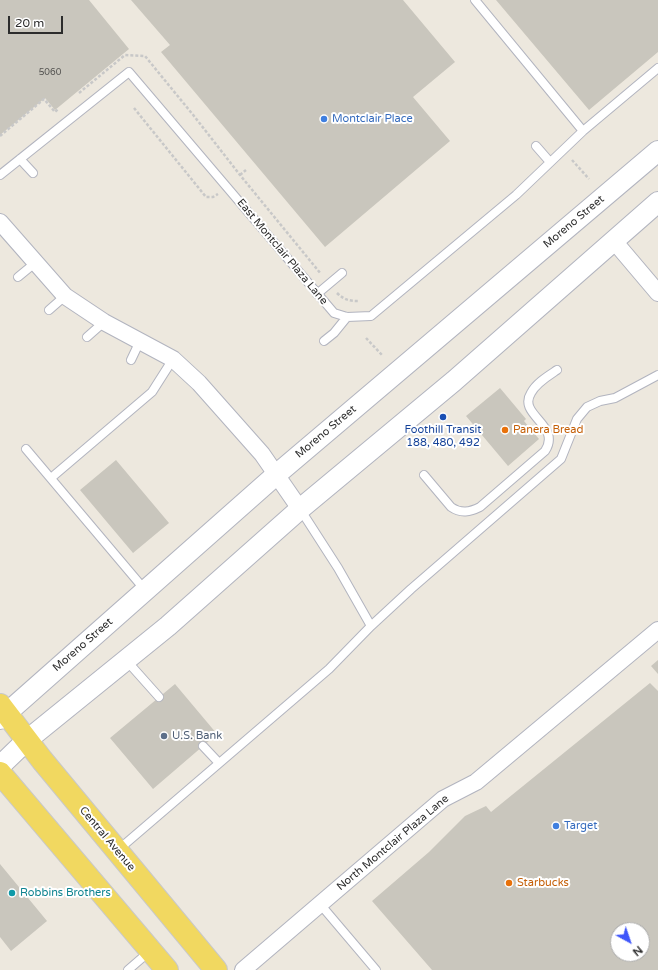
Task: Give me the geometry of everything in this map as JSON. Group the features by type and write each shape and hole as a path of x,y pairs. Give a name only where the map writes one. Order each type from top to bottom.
{"main road":[{"name":"Central Avenue","path":"2,712 216,970"},
{"path":"0,773 167,970"}],"street":[{"name":"Moreno Street","path":"2,712 145,590 277,474 658,151"},
{"path":"0,766 26,741 168,626 300,509 454,381 658,202"},
{"path":"0,222 65,296 104,322 173,359 199,383 262,454 300,509"},
{"path":"614,241 656,286"},
{"name":"North Montclair Plaza Lane","path":"243,970 443,798 476,782 658,630"}],"lane":[{"path":"475,0 583,131"},
{"name":"East Montclair Plaza Lane","path":"0,175 129,72 334,313 347,317 371,316 516,195 583,131 658,68"},
{"path":"536,146 550,162"},
{"path":"20,159 33,173"},
{"path":"18,277 35,263"},
{"path":"317,294 342,273"},
{"path":"49,310 65,296"},
{"path":"324,341 334,333 347,317"},
{"path":"87,337 104,322"},
{"path":"130,360 140,341"},
{"path":"51,478 152,392 173,359"},
{"path":"424,475 451,507 457,511 472,511 480,507 545,451 549,445 548,432 531,411 528,405 528,398 537,385 557,370"},
{"path":"117,851 329,669 371,626 419,581 561,459 577,419 587,407 615,398 658,375"},
{"path":"26,449 145,590"},
{"path":"300,509 338,568 371,626"},
{"path":"125,660 159,697"},
{"path":"203,746 219,763"},
{"path":"320,904 376,970"},
{"path":"128,970 151,951"}],"path":[{"path":"73,98 125,55 144,56 329,284 342,298 350,301 359,301"},
{"path":"0,136 44,100 55,112 61,107"},
{"path":"134,108 206,197 213,197 218,194"},
{"path":"570,158 589,179"},
{"path":"240,175 246,170"},
{"path":"366,338 382,355"}],"building":[{"path":"0,0 89,0 129,49 55,110 45,98 0,135"},
{"name":"Montclair Place","path":"131,0 403,0 455,62 413,97 450,141 325,247 161,52 170,45"},
{"path":"496,0 658,0 658,52 589,110"},
{"name":"Panera Bread","path":"500,388 526,419 524,421 539,439 508,466 466,416"},
{"path":"116,460 169,523 133,553 80,490"},
{"path":"658,660 658,674 651,666"},
{"name":"Target","path":"650,683 658,691 658,970 432,970 372,901 429,852 465,816 486,806 491,812"},
{"name":"U.S. Bank","path":"175,684 217,734 153,789 110,738"},
{"name":"Robbins Brothers","path":"0,864 47,921 11,951 0,937"}],"place":[{"name":"Montclair Place","path":"324,119"},
{"name":"Foothill Transit 188, 480, 492","path":"443,417"},
{"name":"Panera Bread","path":"505,430"},
{"name":"U.S. Bank","path":"164,736"},
{"name":"Target","path":"556,826"},
{"name":"Starbucks","path":"509,883"},
{"name":"Robbins Brothers","path":"12,893"}]}
